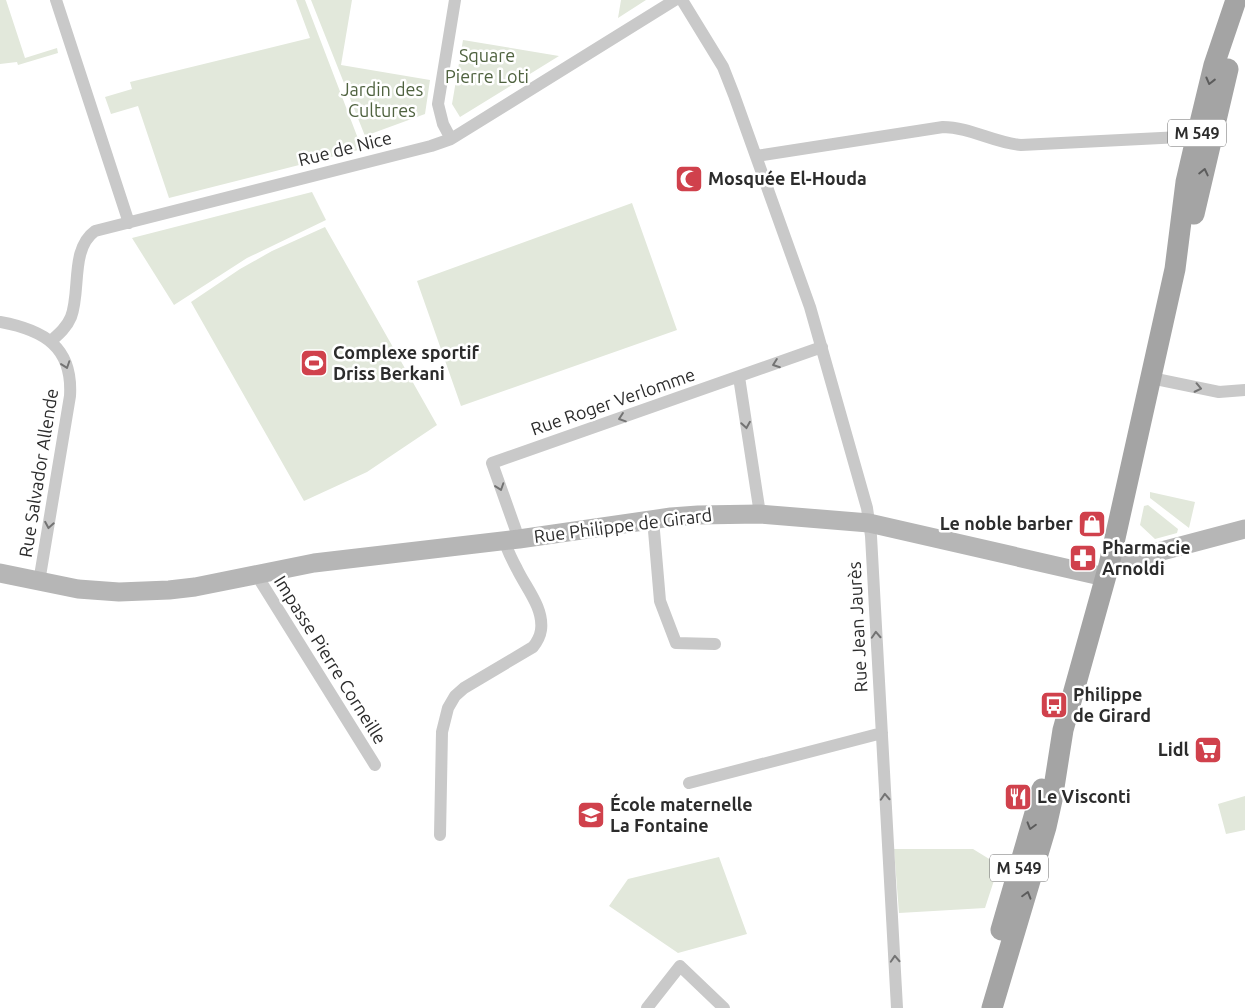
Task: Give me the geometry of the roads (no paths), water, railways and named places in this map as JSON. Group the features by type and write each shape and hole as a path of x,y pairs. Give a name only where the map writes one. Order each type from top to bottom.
{"main road":[{"name":"M 549","path":"979,1008 1039,797 1063,730 1107,571 1175,269 1186,182 1204,137 1214,64 1223,33 1236,1"},
{"name":"Rue Philippe de Girard","path":"0,573 78,589 146,592 195,587 314,563 512,540 653,519 698,515 760,514 870,523 1107,571"},
{"path":"1107,571 1245,529"},
{"name":"M 549","path":"992,1008 1025,903 1046,827 1063,730"}],"street":[{"path":"56,0 129,223"},
{"path":"451,139 443,124 438,104 455,0"},
{"name":"Rue de Nice","path":"50,341 66,327 71,316 81,250 86,239 95,232 431,146 451,139 675,0"},
{"name":"Rue Jean Jaurès","path":"682,0 723,67 756,156 810,307 870,523 898,1008"},
{"path":"756,156 943,128 959,128 997,141 1020,145 1204,137"},
{"name":"Rue Salvador Allende","path":"0,322 33,330 50,341 60,350 66,360 70,375 71,390 58,478 39,582"},
{"name":"Rue Roger Verlomme","path":"512,540 492,463 822,347"},
{"path":"739,377 760,514"},
{"path":"1151,378 1219,392 1245,390"},
{"path":"653,519 660,601 676,643 715,644"},
{"path":"440,834 442,732 448,708 455,696 464,688 533,647 539,638 541,628 540,617 535,603 517,570 512,540"},
{"name":"Impasse Pierre Corneille","path":"256,574 375,765"},
{"path":"690,783 882,733"},
{"path":"647,1008 680,966 724,1008"}],"place":[{"name":"Mosquée El-Houda","path":"689,179"},
{"name":"Complexe sportif Driss Berkani","path":"314,363"},
{"name":"Le noble barber","path":"1092,524"},
{"name":"Pharmacie Arnoldi","path":"1083,558"},
{"name":"Philippe de Girard","path":"1054,705"},
{"name":"Lidl","path":"1208,750"},
{"name":"Le Visconti","path":"1018,797"},
{"name":"École maternelle La Fontaine","path":"591,815"}],"park label":[{"name":"Square Pierre Loti","path":"487,66"},
{"name":"Jardin des Cultures","path":"382,100"}]}
